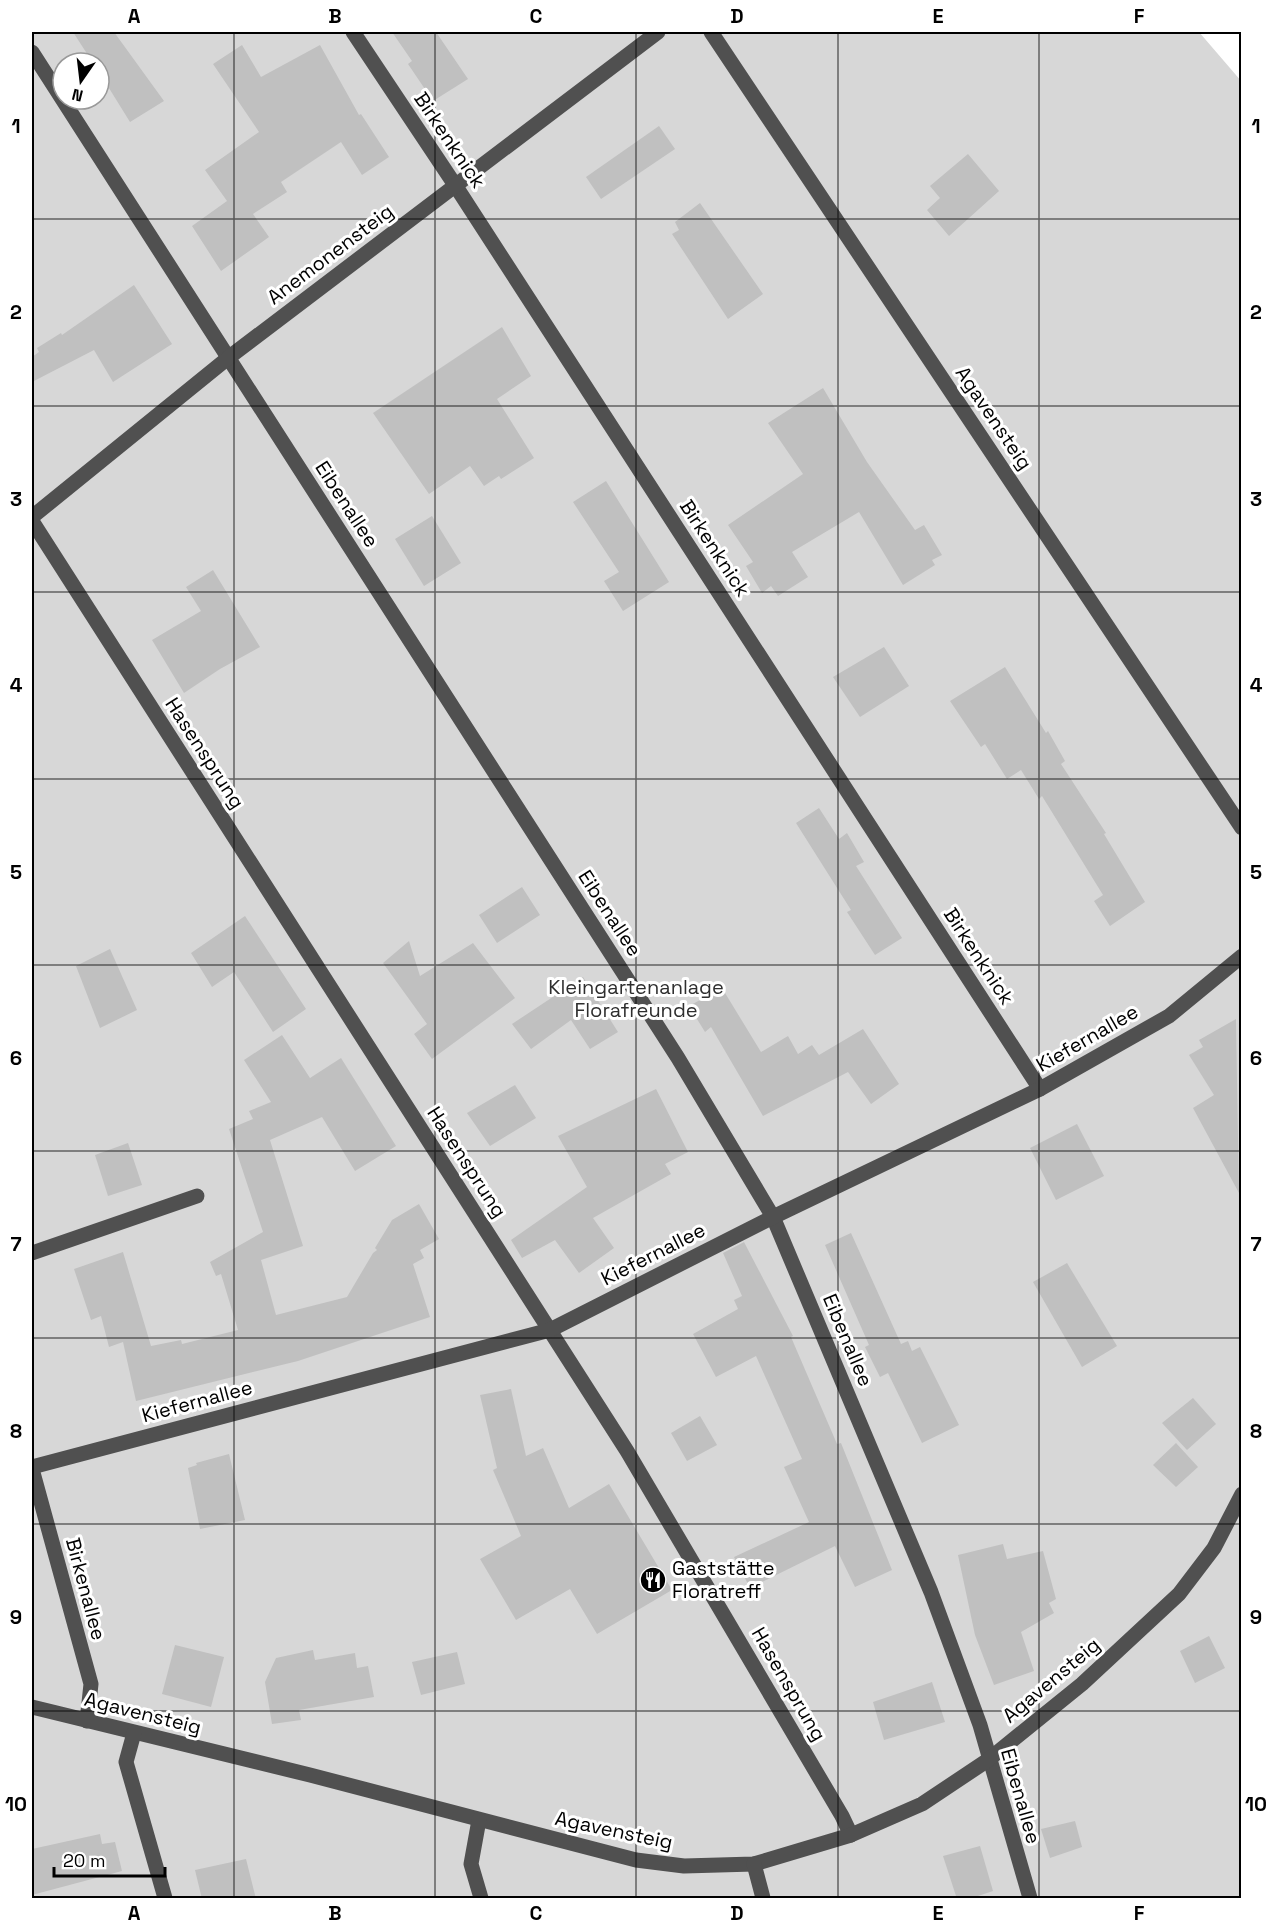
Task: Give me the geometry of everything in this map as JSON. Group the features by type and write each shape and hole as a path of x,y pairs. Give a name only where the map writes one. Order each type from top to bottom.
{"lane":[{"name":"Birkenknick","path":"352,32 455,185 1040,1089"},
{"name":"Anemonensteig","path":"32,517 228,358 658,32"},
{"name":"Agavensteig","path":"711,32 1242,828"},
{"name":"Eibenallee","path":"32,52 665,1038 773,1217 931,1592 980,1725 988,1760 1030,1899"},
{"name":"Hasensprung","path":"32,521 627,1451 851,1835"},
{"name":"Kiefernallee","path":"32,1468 550,1330 773,1217 1040,1089 1169,1016 1242,956"},
{"path":"32,1253 197,1196"},
{"name":"Birkenallee","path":"32,1468 91,1683 87,1721"},
{"name":"Agavensteig","path":"32,1707 310,1775 636,1860 684,1866 754,1864 851,1835 922,1804 988,1760 1082,1684 1179,1594 1214,1548 1242,1494"},
{"path":"134,1733 126,1762 165,1899"},
{"path":"479,1820 471,1864 481,1899"},
{"path":"754,1864 764,1899"}],"green space":[{"name":"Kleingartenanlage Florafreunde","path":"32,32 1199,32 1242,82 1241,1898 32,1898"}],"building":[{"path":"73,32 114,32 164,101 130,122 111,91 111,51 85,51"},
{"path":"392,32 436,32 468,79 433,101 408,64 412,61"},
{"path":"242,45 261,77 320,45 359,115 361,114 389,157 362,175 341,142 281,182 287,192 253,214 269,237 221,271 192,226 227,201 205,170 259,132 213,64"},
{"path":"659,126 675,149 601,199 586,177"},
{"path":"968,154 999,191 949,236 927,210 940,198 930,186"},
{"path":"700,203 763,294 728,319 672,234 679,230 675,222"},
{"path":"134,285 172,344 113,382 94,350 32,382 32,357 39,352 37,348 61,333 62,335"},
{"path":"502,327 531,376 497,399 534,458 501,479 499,476 484,486 470,466 429,494 373,413"},
{"path":"823,388 867,462 915,530 924,525 942,555 932,560 935,565 903,585 859,512 792,552 808,577 778,596 771,586 762,593 746,566 753,562 728,525 803,474 768,423"},
{"path":"606,481 669,582 623,611 604,581 619,572 573,502"},
{"path":"432,516 461,563 424,586 395,539"},
{"path":"213,570 260,647 220,669 184,693 152,640 201,611 186,587"},
{"path":"884,647 909,686 860,717 833,677"},
{"path":"1005,667 1046,733 1048,731 1065,761 1061,764 1106,833 1104,834 1145,902 1110,926 1094,901 1103,895 1042,796 1039,799 1021,770 1007,779 985,744 981,747 950,701"},
{"path":"819,808 839,839 847,833 864,862 856,866 902,938 875,955 847,912 851,910 796,823"},
{"path":"522,887 540,915 497,943 479,915"},
{"path":"245,916 306,1009 273,1032 234,972 212,987 191,953"},
{"path":"409,941 420,976 473,943 515,998 432,1059 414,1034 427,1024 383,963"},
{"path":"110,949 137,1010 100,1028 76,966"},
{"path":"583,977 618,1032 590,1049 571,1020 531,1049 512,1024"},
{"path":"722,988 761,1052 788,1036 798,1054 812,1045 819,1055 863,1029 899,1084 871,1104 848,1072 763,1116 711,1027 705,1032 689,1006"},
{"path":"1236,1019 1239,1193 1193,1108 1214,1095 1189,1055 1203,1047 1199,1040"},
{"path":"282,1035 310,1078 341,1058 396,1146 355,1171 322,1117 270,1140 303,1246 261,1260 276,1315 347,1297 377,1250 375,1248 392,1220 419,1204 439,1239 420,1250 424,1258 413,1264 430,1317 298,1361 136,1401 123,1342 109,1347 101,1316 91,1320 74,1269 123,1252 151,1346 181,1340 182,1344 238,1330 221,1274 216,1276 210,1262 263,1232 229,1129 253,1119 249,1111 271,1102 244,1060"},
{"path":"515,1085 536,1118 490,1146 467,1113"},
{"path":"656,1089 688,1152 665,1164 671,1174 593,1218 614,1248 579,1273 555,1240 522,1258 511,1240 587,1187 558,1136"},
{"path":"1077,1124 1104,1176 1056,1200 1030,1148"},
{"path":"128,1143 142,1185 108,1196 95,1155"},
{"path":"851,1233 901,1344 908,1341 912,1351 920,1347 959,1425 922,1443 888,1373 880,1377 865,1347 869,1345 825,1245"},
{"path":"744,1242 793,1336 791,1337 837,1444 841,1443 892,1570 855,1587 835,1546 750,1588 734,1557 809,1522 784,1467 802,1459 756,1356 716,1377 693,1334 738,1309 734,1300 742,1296 723,1253"},
{"path":"1067,1263 1117,1346 1082,1367 1033,1282"},
{"path":"511,1389 526,1456 543,1448 569,1508 609,1484 672,1590 597,1634 570,1589 516,1620 480,1559 521,1536 493,1470 497,1468 480,1395"},
{"path":"1193,1398 1216,1424 1187,1450 1162,1423"},
{"path":"700,1416 717,1445 687,1461 671,1433"},
{"path":"1176,1443 1198,1467 1176,1487 1153,1465"},
{"path":"229,1454 245,1520 200,1529 188,1468 197,1465 196,1463"},
{"path":"1003,1544 1007,1559 1043,1551 1056,1599 1049,1603 1054,1613 1021,1632 1034,1671 994,1685 975,1635 958,1555"},
{"path":"1209,1636 1225,1668 1195,1683 1180,1651"},
{"path":"175,1645 224,1657 211,1707 162,1694"},
{"path":"313,1650 315,1660 355,1653 357,1668 368,1666 374,1697 299,1710 301,1720 272,1724 265,1682 276,1658"},
{"path":"457,1652 465,1684 421,1695 412,1662"},
{"path":"932,1682 945,1722 884,1740 873,1702"},
{"path":"1075,1821 1082,1847 1050,1858 1041,1829"},
{"path":"100,1834 102,1844 115,1842 122,1871 32,1895 32,1849"},
{"path":"980,1846 993,1891 969,1899 957,1899 943,1856"},
{"path":"246,1859 256,1899 202,1899 195,1870"}],"place":[{"name":"Gaststätte Floratreff","path":"653,1580"}]}
